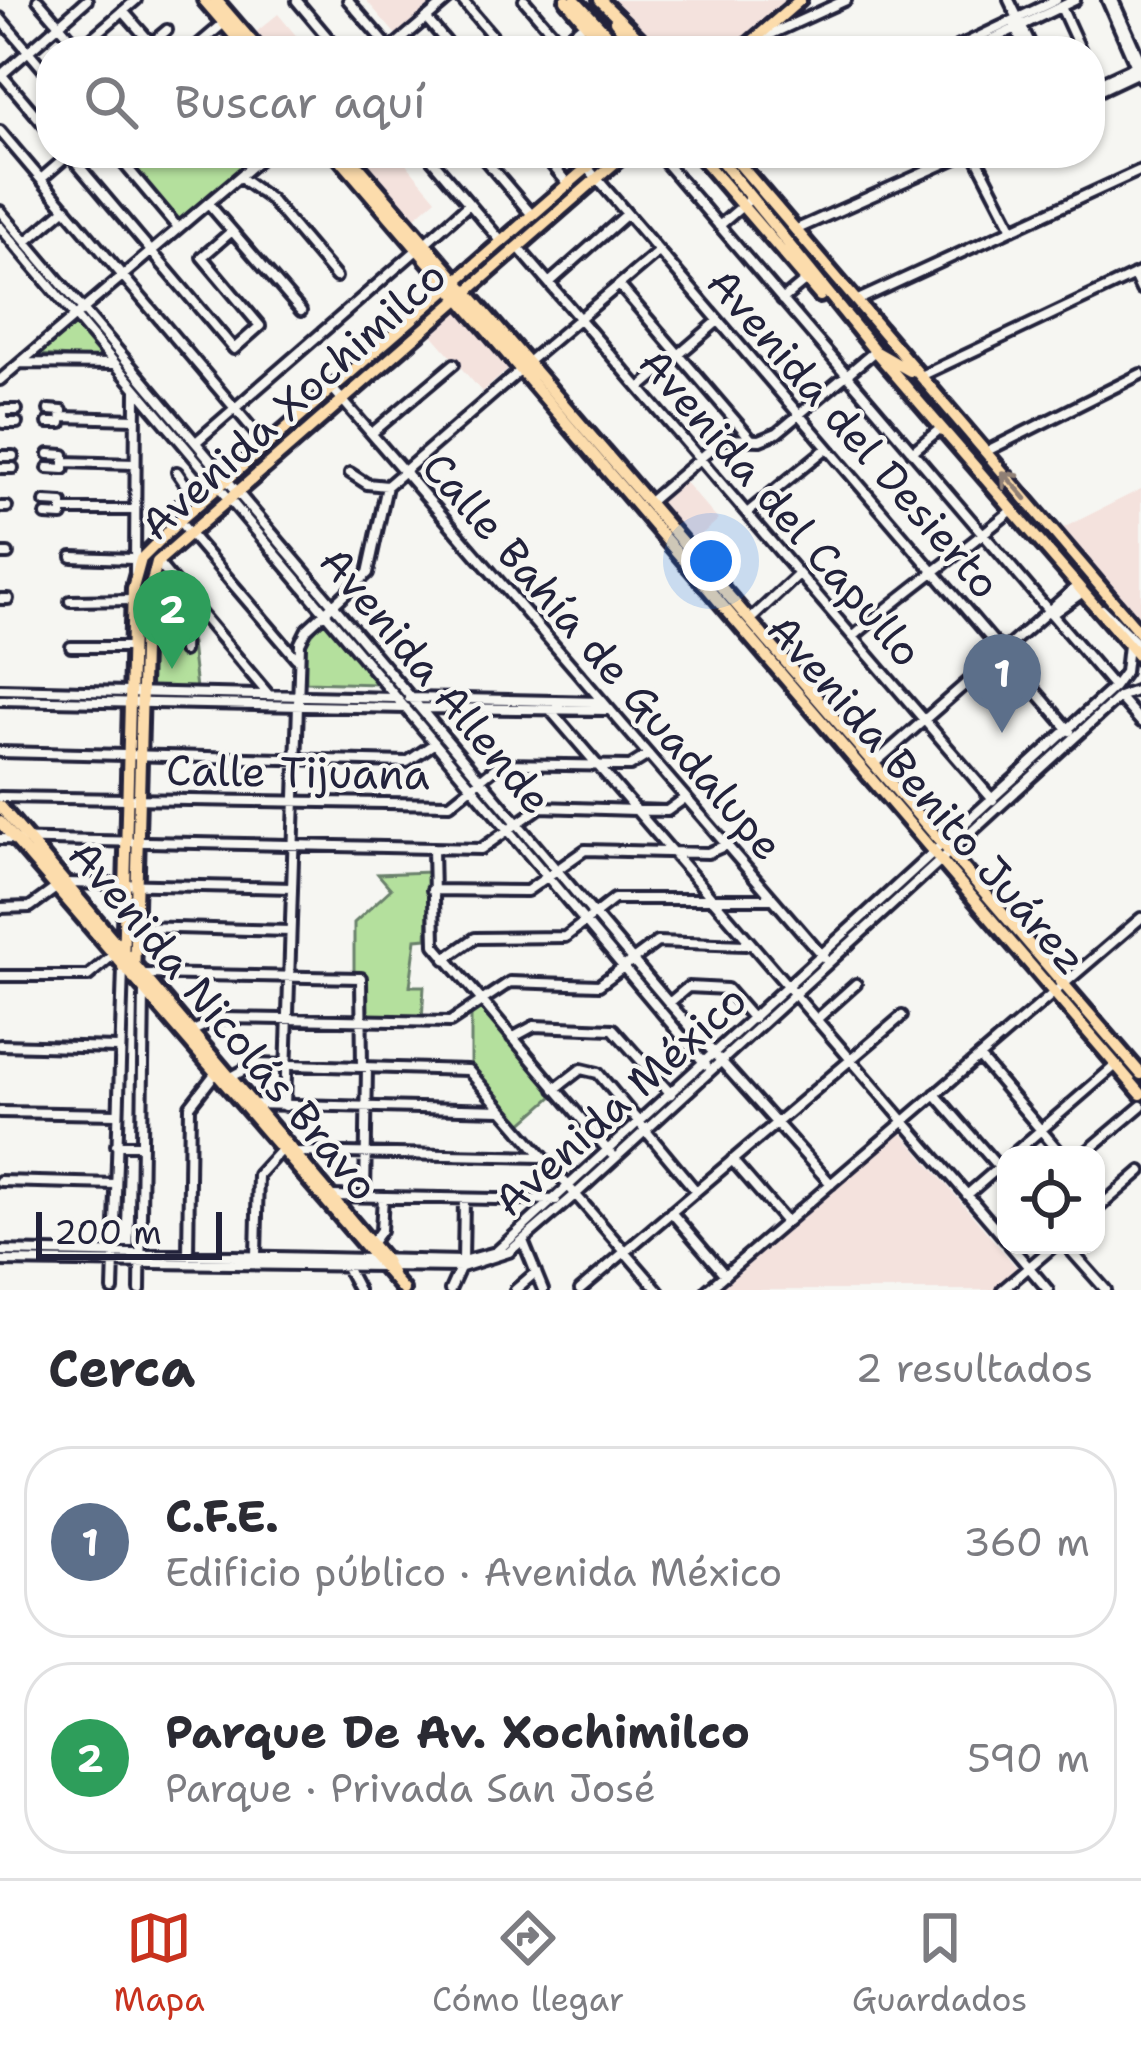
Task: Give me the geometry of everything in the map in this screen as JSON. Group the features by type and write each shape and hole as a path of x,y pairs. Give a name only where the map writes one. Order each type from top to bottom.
{"main road":[{"path":"204,0 235,36"},
{"path":"216,0 246,36"},
{"path":"570,0 596,36"},
{"path":"570,0 607,36"},
{"path":"599,0 628,36"},
{"path":"599,0 636,36"},
{"path":"759,36 800,0"},
{"path":"789,10 796,24"},
{"path":"224,23 240,36"},
{"name":"Avenida Benito Juárez","path":"349,168 422,246"},
{"name":"Avenida Benito Juárez","path":"359,168 706,587 860,751 1059,989 1141,1074"},
{"name":"Avenida Xochimilco","path":"135,698 130,647 135,574 179,527 457,288 501,242 586,168"},
{"name":"Avenida Xochimilco","path":"457,288 518,245 608,168"},
{"path":"713,168 862,345 921,376"},
{"path":"728,168 875,351 1134,645 1141,659"},
{"path":"744,168 1141,634"},
{"path":"745,204 831,272"},
{"name":"Avenida Xochimilco","path":"227,487 266,445 336,393"},
{"path":"941,428 970,451 985,452"},
{"name":"Avenida Benito Juárez","path":"605,460 648,503 842,746 942,852"},
{"name":"Avenida Xochimilco","path":"129,966 135,698 146,594 157,562 179,527"},
{"path":"842,746 860,751"},
{"name":"Avenida Nicolás Bravo","path":"0,801 22,840"},
{"name":"Avenida Nicolás Bravo","path":"0,821 22,840 387,1270"},
{"name":"Avenida Xochimilco","path":"129,966 137,927 132,885"},
{"name":"Avenida Nicolás Bravo","path":"129,966 144,992 187,1036"},
{"name":"Avenida Benito Juárez","path":"1059,989 1141,1094"},
{"name":"Avenida Nicolás Bravo","path":"222,1078 252,1104 286,1152"},
{"name":"Avenida Nicolás Bravo","path":"300,1169 330,1196 387,1270"}],"street":[{"path":"38,0 69,36"},
{"path":"46,36 88,0"},
{"path":"94,36 136,0"},
{"path":"348,0 378,36"},
{"path":"406,36 448,0"},
{"path":"462,0 492,36"},
{"path":"524,0 555,36"},
{"path":"770,36 846,0"},
{"path":"1009,0 1023,36"},
{"path":"985,36 1075,0"},
{"path":"1105,84 1140,69 1110,0"},
{"path":"297,1 326,36"},
{"path":"1058,3 1074,36"},
{"path":"123,11 145,36"},
{"path":"0,18 36,60"},
{"path":"426,18 441,36"},
{"path":"209,36 224,23"},
{"path":"574,36 584,23"},
{"path":"994,36 1017,23"},
{"path":"159,36 166,30"},
{"path":"36,44 0,74 36,116"},
{"path":"0,130 266,445"},
{"path":"40,178 52,168"},
{"path":"81,168 234,349 260,326 202,257 232,231"},
{"path":"128,168 178,228"},
{"path":"0,380 249,168"},
{"path":"439,168 501,242"},
{"path":"492,168 532,215"},
{"path":"555,168 568,184"},
{"name":"Avenida del Desierto","path":"588,168 1071,733"},
{"path":"670,168 1114,687 1134,645"},
{"path":"796,230 927,168"},
{"path":"979,168 1013,229"},
{"path":"856,301 1141,170"},
{"path":"238,177 270,199 336,277"},
{"path":"208,203 301,311"},
{"path":"196,442 470,204"},
{"path":"719,226 745,204"},
{"path":"26,242 66,208"},
{"name":"Avenida Allende","path":"0,211 115,364 333,604 669,1003 830,1184"},
{"path":"550,283 627,214"},
{"name":"Avenida Allende","path":"0,226 196,442 324,612 708,1067"},
{"name":"Avenida del Capullo","path":"518,245 995,803"},
{"path":"285,1106 297,659 303,637 368,573 387,486 659,251"},
{"path":"921,376 1137,274 1141,290"},
{"path":"782,300 806,280"},
{"path":"619,285 752,440"},
{"path":"640,388 718,321"},
{"path":"648,503 728,436 767,439 875,351"},
{"path":"20,363 115,364"},
{"path":"372,434 454,364"},
{"path":"985,452 1141,374"},
{"path":"135,574 136,388"},
{"name":"Calle Bahía de Guadalupe","path":"336,393 825,959"},
{"path":"17,410 3,410 2,416 3,423 17,423"},
{"path":"48,423 62,423 62,411 49,410"},
{"path":"62,417 136,419"},
{"path":"912,452 941,428"},
{"path":"747,513 827,448"},
{"path":"49,454 64,462"},
{"path":"0,456 13,456"},
{"path":"48,468 64,462 135,464"},
{"path":"0,468 13,468"},
{"path":"177,472 192,494 166,518 297,659"},
{"path":"350,473 367,484 387,486"},
{"path":"45,502 62,503 62,516 46,515"},
{"path":"62,509 134,510"},
{"path":"853,637 930,569 1012,510"},
{"path":"72,557 133,559"},
{"path":"157,562 268,695"},
{"path":"747,626 800,574"},
{"path":"873,766 1080,589"},
{"path":"70,601 132,600"},
{"path":"183,651 184,620 195,608"},
{"path":"70,647 130,647"},
{"name":"Avenida México","path":"0,1261 141,1258 387,1270 462,1264 496,1252 520,1238 573,1191 1071,733 1114,687"},
{"path":"0,689 405,708 551,712 606,706"},
{"name":"Avenida México","path":"1071,733 1119,698 1141,689"},
{"path":"0,700 268,695 296,701 412,698 606,706"},
{"path":"1119,698 1141,722"},
{"path":"551,712 997,1230"},
{"path":"0,752 407,762 435,743"},
{"name":"Calle Tijuana","path":"0,801 450,805 507,763 634,766 648,755"},
{"path":"0,839 487,848 541,807 667,811 685,798"},
{"path":"432,890 518,892 584,850 708,853 726,844"},
{"path":"433,848 432,937 612,1155"},
{"path":"0,908 30,907 60,885 292,888"},
{"path":"445,958 475,938 559,939 621,898 773,899"},
{"path":"707,1290 1141,918"},
{"path":"137,927 290,931"},
{"path":"187,1036 220,1018 450,1022 509,982 599,985 657,942 747,945"},
{"path":"0,976 88,976 129,966 361,978 367,1109 365,1197"},
{"path":"113,1290 118,1048 129,966"},
{"path":"817,1018 856,984"},
{"path":"669,1003 688,987 727,989 753,1019"},
{"name":"Avenida México","path":"717,1059 753,1019 790,991"},
{"path":"140,1290 144,992"},
{"path":"580,1290 902,1016"},
{"path":"512,1038 534,1026 613,1029 671,1094"},
{"path":"0,1045 118,1048"},
{"path":"979,1058 1054,1146"},
{"path":"188,1254 190,1106 222,1078 248,1065 463,1069 658,1290"},
{"path":"1023,1146 1116,1065"},
{"name":"Avenida México","path":"642,1127 671,1094 708,1067"},
{"path":"555,1089 576,1071 594,1070 696,1191"},
{"path":"935,1094 997,1153"},
{"path":"252,1104 503,1110"},
{"path":"1094,1146 1141,1106"},
{"path":"0,1112 117,1114"},
{"path":"116,1145 142,1145"},
{"path":"256,1255 258,1174 286,1152 545,1157"},
{"path":"732,1160 786,1222"},
{"path":"967,1195 997,1169"},
{"path":"1105,1203 1141,1171"},
{"path":"0,1181 115,1184"},
{"name":"Avenida México","path":"520,1238 556,1200 573,1191"},
{"path":"330,1196 556,1200"},
{"path":"370,1244 381,1231 383,1197"},
{"path":"450,1290 462,1264 464,1199"},
{"path":"671,1212 725,1275"},
{"path":"520,1238 543,1290"},
{"name":"Avenida México","path":"0,1251 114,1258"},
{"path":"1018,1254 1048,1290"},
{"path":"1002,1290 1044,1254"},
{"path":"1074,1254 1106,1290"},
{"path":"340,1256 358,1290"},
{"name":"Avenida México","path":"141,1258 340,1256 387,1270"},
{"path":"515,1290 536,1272"}],"shaded area":[{"path":"366,0 440,0 397,36"},
{"path":"614,0 791,0 749,36 646,36"},
{"path":"278,14 296,36 258,36 255,33"},
{"path":"370,168 410,168 436,199 413,219"},
{"path":"458,308 510,368 482,392 430,332"},
{"path":"683,480 718,520 693,542 658,502"},
{"path":"1141,489 1141,619 1063,528"},
{"path":"898,1128 997,1244 997,1254 1005,1254 1019,1270 995,1290 708,1290"}],"green space":[{"path":"131,168 245,168 179,225"},
{"path":"76,324 104,359 39,355"},
{"path":"324,619 377,684 306,682 306,642"},
{"path":"191,644 196,689 149,688 149,650 181,651"},
{"path":"430,872 427,938 416,939 410,986 424,986 422,1021 363,1021 364,977 354,975 354,923 391,889 378,874"},
{"path":"480,1006 555,1094 519,1126 471,1071 471,1013"}],"place":[{"name":"Parque De Av. Xochimilco","path":"172,669"},
{"name":"C.F.E.","path":"1002,733"}]}
